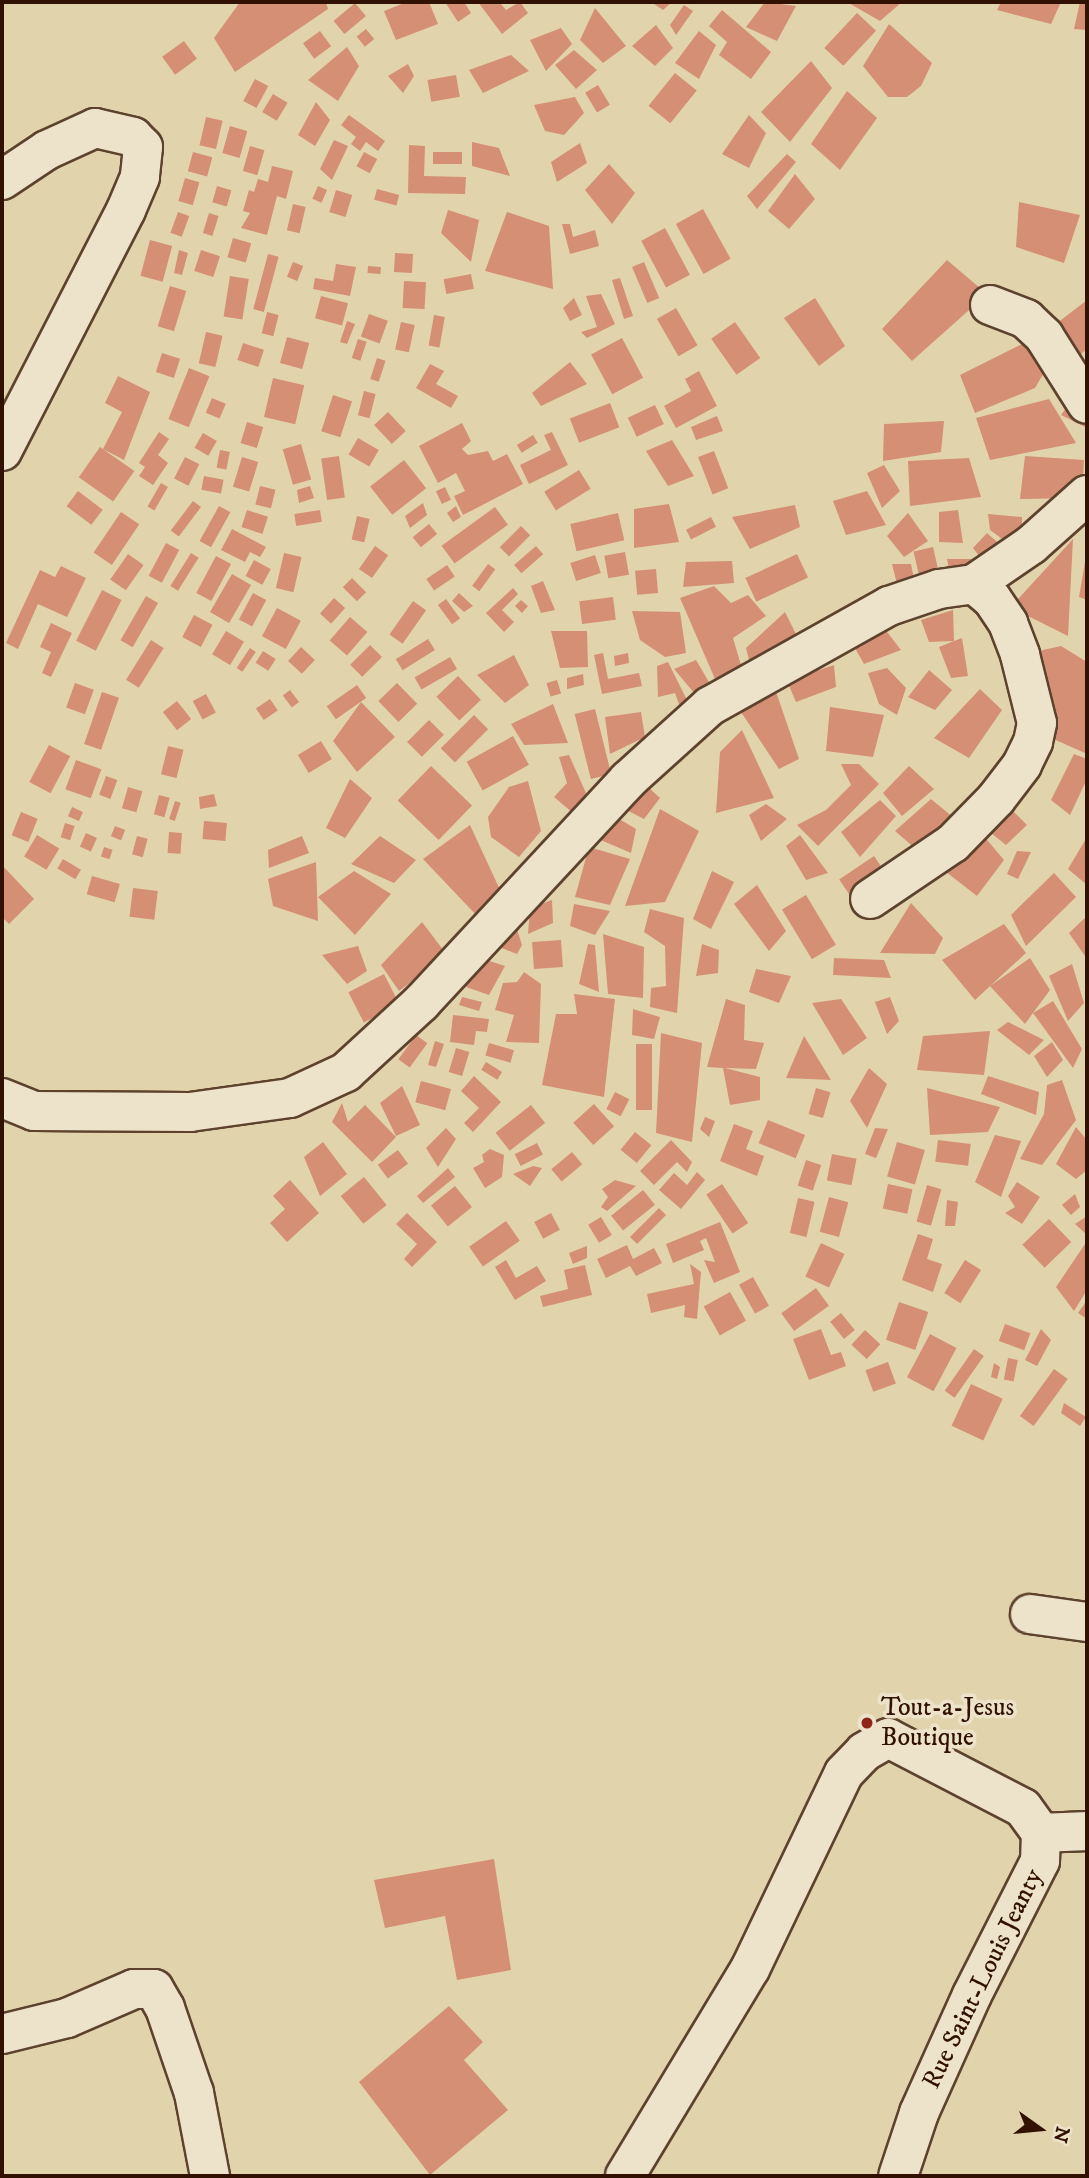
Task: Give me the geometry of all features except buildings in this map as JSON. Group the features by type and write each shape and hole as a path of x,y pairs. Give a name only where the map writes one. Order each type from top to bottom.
{"street":[{"path":"2,180 47,150 95,128 124,134 144,147 139,177 126,210 2,451"},
{"path":"990,305 1026,319 1044,337 1087,404"},
{"path":"2,1098 34,1111 190,1112 289,1098 346,1072 405,1020 628,780 710,706 889,606 939,589 974,584 1031,545 1087,495"},
{"path":"870,899 953,843 996,799 1023,765 1033,742 1037,723 1020,655 1003,615 974,584"},
{"path":"1030,1614 1087,1622"},
{"name":"Rue Saint-Louis Jeanty","path":"625,2176 750,1969 845,1773 864,1752 888,1738 1023,1808 1041,1833 1040,1861 972,1995 919,2113 898,2176"},
{"path":"1041,1833 1087,1831"},
{"path":"2,2034 67,2018 134,1989 154,1989 166,2008 194,2093 210,2176"}],"place":[{"name":"Tout-a-Jesus Boutique","path":"867,1723"}]}
